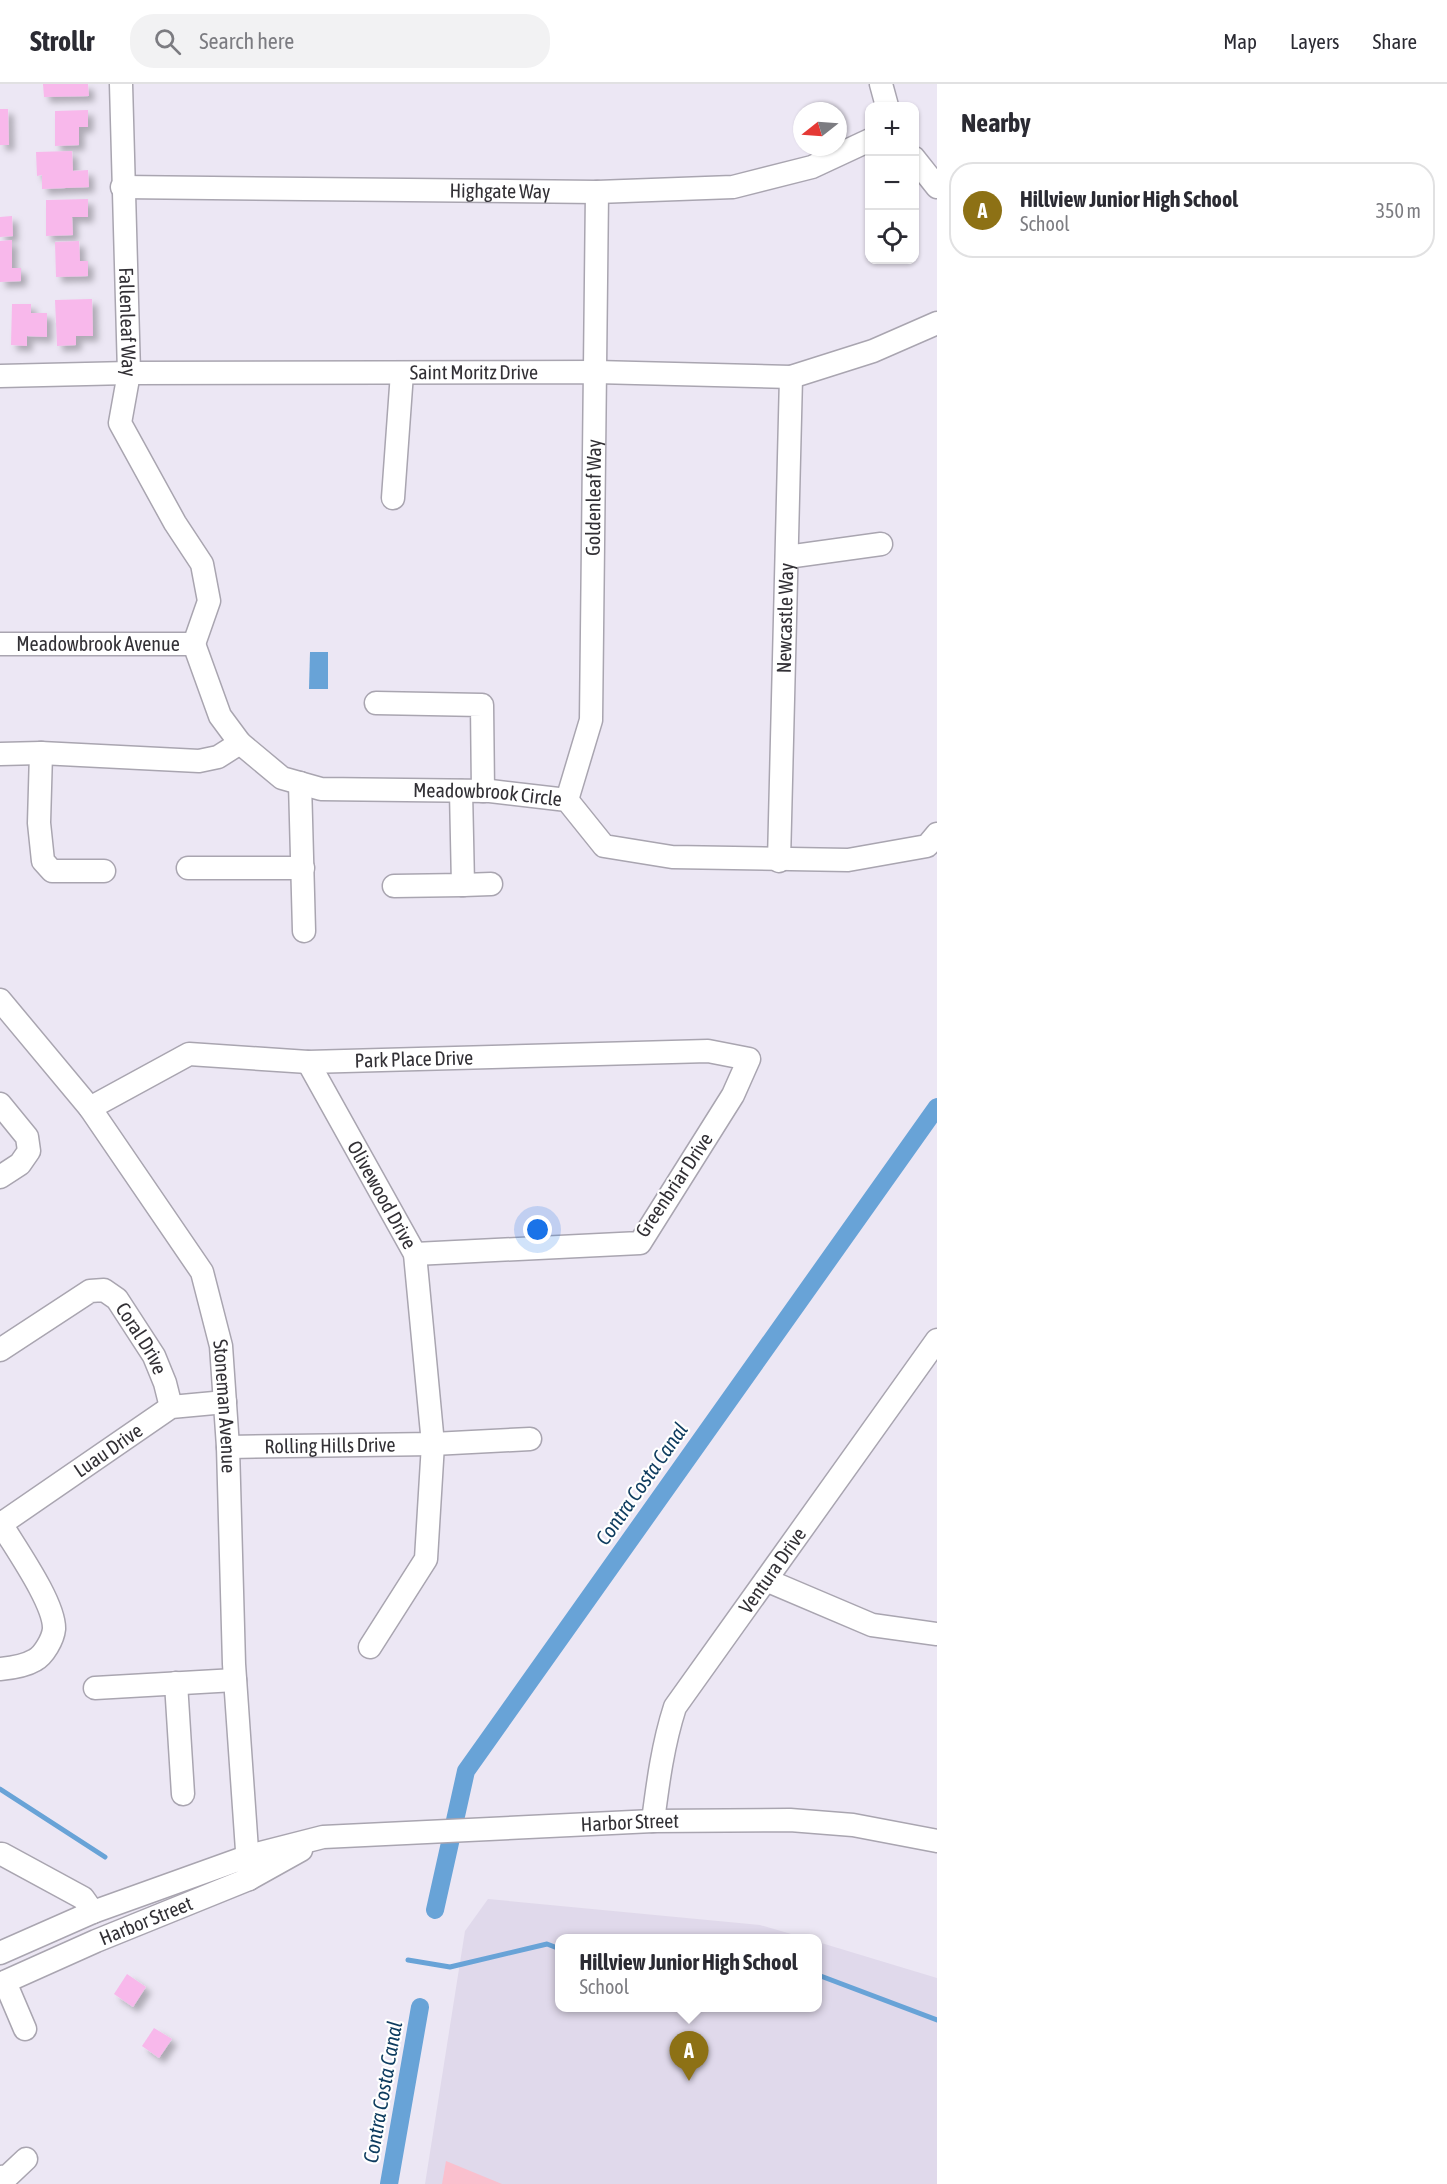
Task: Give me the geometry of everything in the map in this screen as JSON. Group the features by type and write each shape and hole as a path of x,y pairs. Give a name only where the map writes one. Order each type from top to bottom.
{"street":[{"name":"Fallenleaf Way","path":"121,84 122,187 129,373 120,423 175,523 202,564 209,601 194,644"},
{"path":"881,84 885,102"},
{"name":"Highgate Way","path":"122,187 597,192 733,187 812,167 865,142"},
{"path":"919,163 937,187"},
{"name":"Goldenleaf Way","path":"567,800 591,720 597,192"},
{"name":"Saint Moritz Drive","path":"0,376 129,373 596,372 791,377 873,351 937,323"},
{"path":"393,498 402,373"},
{"name":"Newcastle Way","path":"779,861 791,377"},
{"path":"787,557 881,544"},
{"name":"Meadowbrook Avenue","path":"0,644 194,644"},
{"name":"Meadowbrook Circle","path":"194,644 220,716 240,743 282,778 321,789 472,791 567,800 604,846 672,858 848,860 927,846 937,834"},
{"path":"376,703 482,705 463,885"},
{"path":"0,754 41,753 199,761 218,756 240,743"},
{"path":"41,753 39,823 43,861 52,871 104,871"},
{"path":"300,783 304,931"},
{"path":"188,868 303,868"},
{"path":"394,886 491,884"},
{"name":"Stoneman Avenue","path":"0,1000 90,1107 202,1272 221,1346 228,1447 235,1680 249,1879"},
{"name":"Park Place Drive","path":"90,1107 189,1054 308,1062 708,1051 749,1059"},
{"name":"Greenbriar Drive","path":"415,1254 640,1243 733,1095 749,1059"},
{"name":"Olivewood Drive","path":"308,1062 415,1254 433,1444 426,1560 370,1647"},
{"path":"0,1104 27,1137 30,1151 20,1164 0,1177"},
{"name":"Coral Drive","path":"0,1350 90,1292 104,1290 117,1299 154,1356 165,1383 171,1407"},
{"name":"Ventura Drive","path":"653,1821 660,1767 675,1707 937,1340"},
{"name":"Luau Drive","path":"0,1523 171,1407 225,1402"},
{"name":"Rolling Hills Drive","path":"228,1447 433,1444 530,1439"},
{"path":"0,1523 45,1597 54,1628 48,1646 36,1660 18,1667 0,1669"},
{"path":"766,1580 872,1625 937,1634"},
{"path":"95,1688 235,1680"},
{"path":"176,1683 183,1794"},
{"name":"Harbor Street","path":"0,1953 93,1912 249,1856 323,1837 489,1827 653,1821 790,1820 853,1825 937,1841"},
{"name":"Harbor Street","path":"3,1983 96,1941 249,1879 323,1837"},
{"path":"0,1854 82,1898 93,1912"},
{"path":"3,1983 25,2029"},
{"path":"0,2177 8,2176 26,2159"}],"shaded area":[{"path":"488,1899 760,1925 791,1934 555,1934 555,2012 822,2012 822,1943 937,1978 937,2184 425,2184 465,1931"},
{"path":"446,2161 502,2184 442,2184"}],"water":[{"path":"310,652 328,652 328,689 309,689"}],"building":[{"path":"43,84 88,84 89,96 44,97"},
{"path":"0,109 8,109 9,145 0,145"},
{"path":"88,110 88,127 79,127 79,145 55,146 55,111"},
{"path":"72,151 73,171 88,170 89,187 42,189 42,175 37,176 36,152"},
{"path":"88,199 88,217 72,217 73,235 46,236 46,200"},
{"path":"12,216 13,236 0,237 0,217"},
{"path":"12,240 12,268 21,268 21,281 0,282 0,241"},
{"path":"79,241 80,261 88,261 88,276 56,277 55,242"},
{"path":"92,299 93,336 76,336 76,345 57,346 55,300"},
{"path":"12,304 31,304 31,313 47,313 47,337 27,336 27,346 11,345"},
{"path":"127,1974 146,1987 133,2007 114,1994"},
{"path":"154,2028 172,2039 159,2058 142,2046"}],"waterway":[{"name":"Contra Costa Canal","path":"435,1910 466,1771 937,1107"},
{"path":"0,1789 105,1857"},
{"path":"408,1960 450,1967 547,1944 555,1947"},
{"path":"822,1977 937,2020"},
{"name":"Contra Costa Canal","path":"389,2184 420,2007"}],"place":[{"name":"Hillview Junior High School","path":"689,2081"}]}
